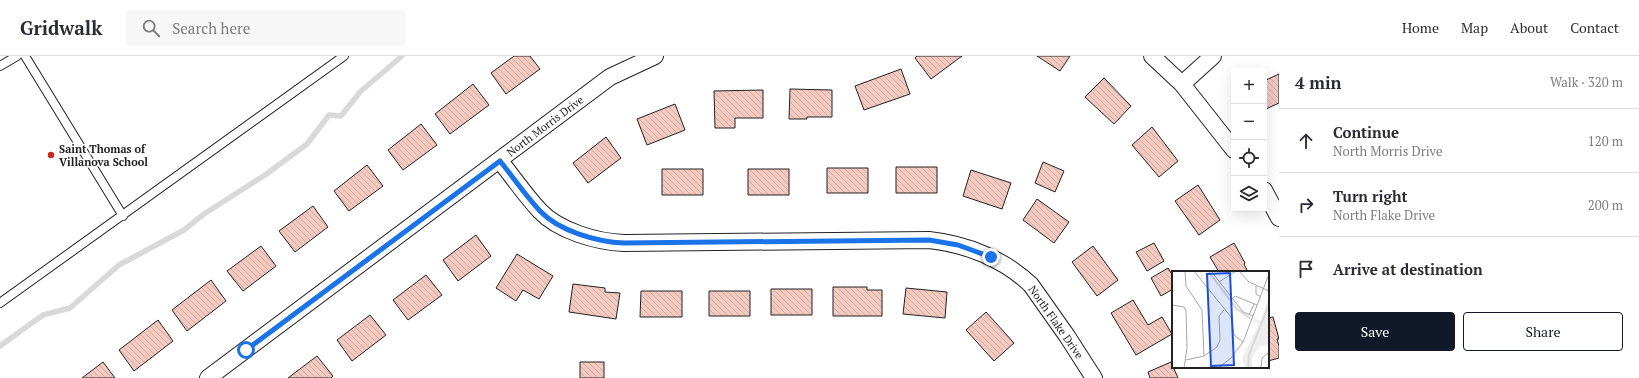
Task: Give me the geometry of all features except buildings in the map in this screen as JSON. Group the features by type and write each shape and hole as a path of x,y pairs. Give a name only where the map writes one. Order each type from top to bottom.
{"street":[{"name":"North Morris Drive","path":"208,378 500,161 610,76 655,56"},
{"path":"1152,56 1182,84 1231,146"},
{"path":"1182,84 1213,56"},
{"name":"North Flake Drive","path":"500,161 541,212 578,234 593,240 624,243 929,240 958,245 991,257 1024,278 1031,286 1067,336 1094,378"},
{"path":"1267,196 1279,218"}],"lane":[{"path":"0,66 17,56"},
{"path":"25,56 123,216"},
{"path":"0,303 344,56"}],"waterway":[{"path":"0,346 43,315 70,308 119,265 184,230 204,214 265,175 307,144 329,115 341,116 360,92 402,56"}],"place":[{"name":"Saint Thomas of Villanova School","path":"51,155"}],"route":[{"path":"246,350 500,161 541,212 578,234 593,240 610,243 929,240 958,245 991,257"}]}
